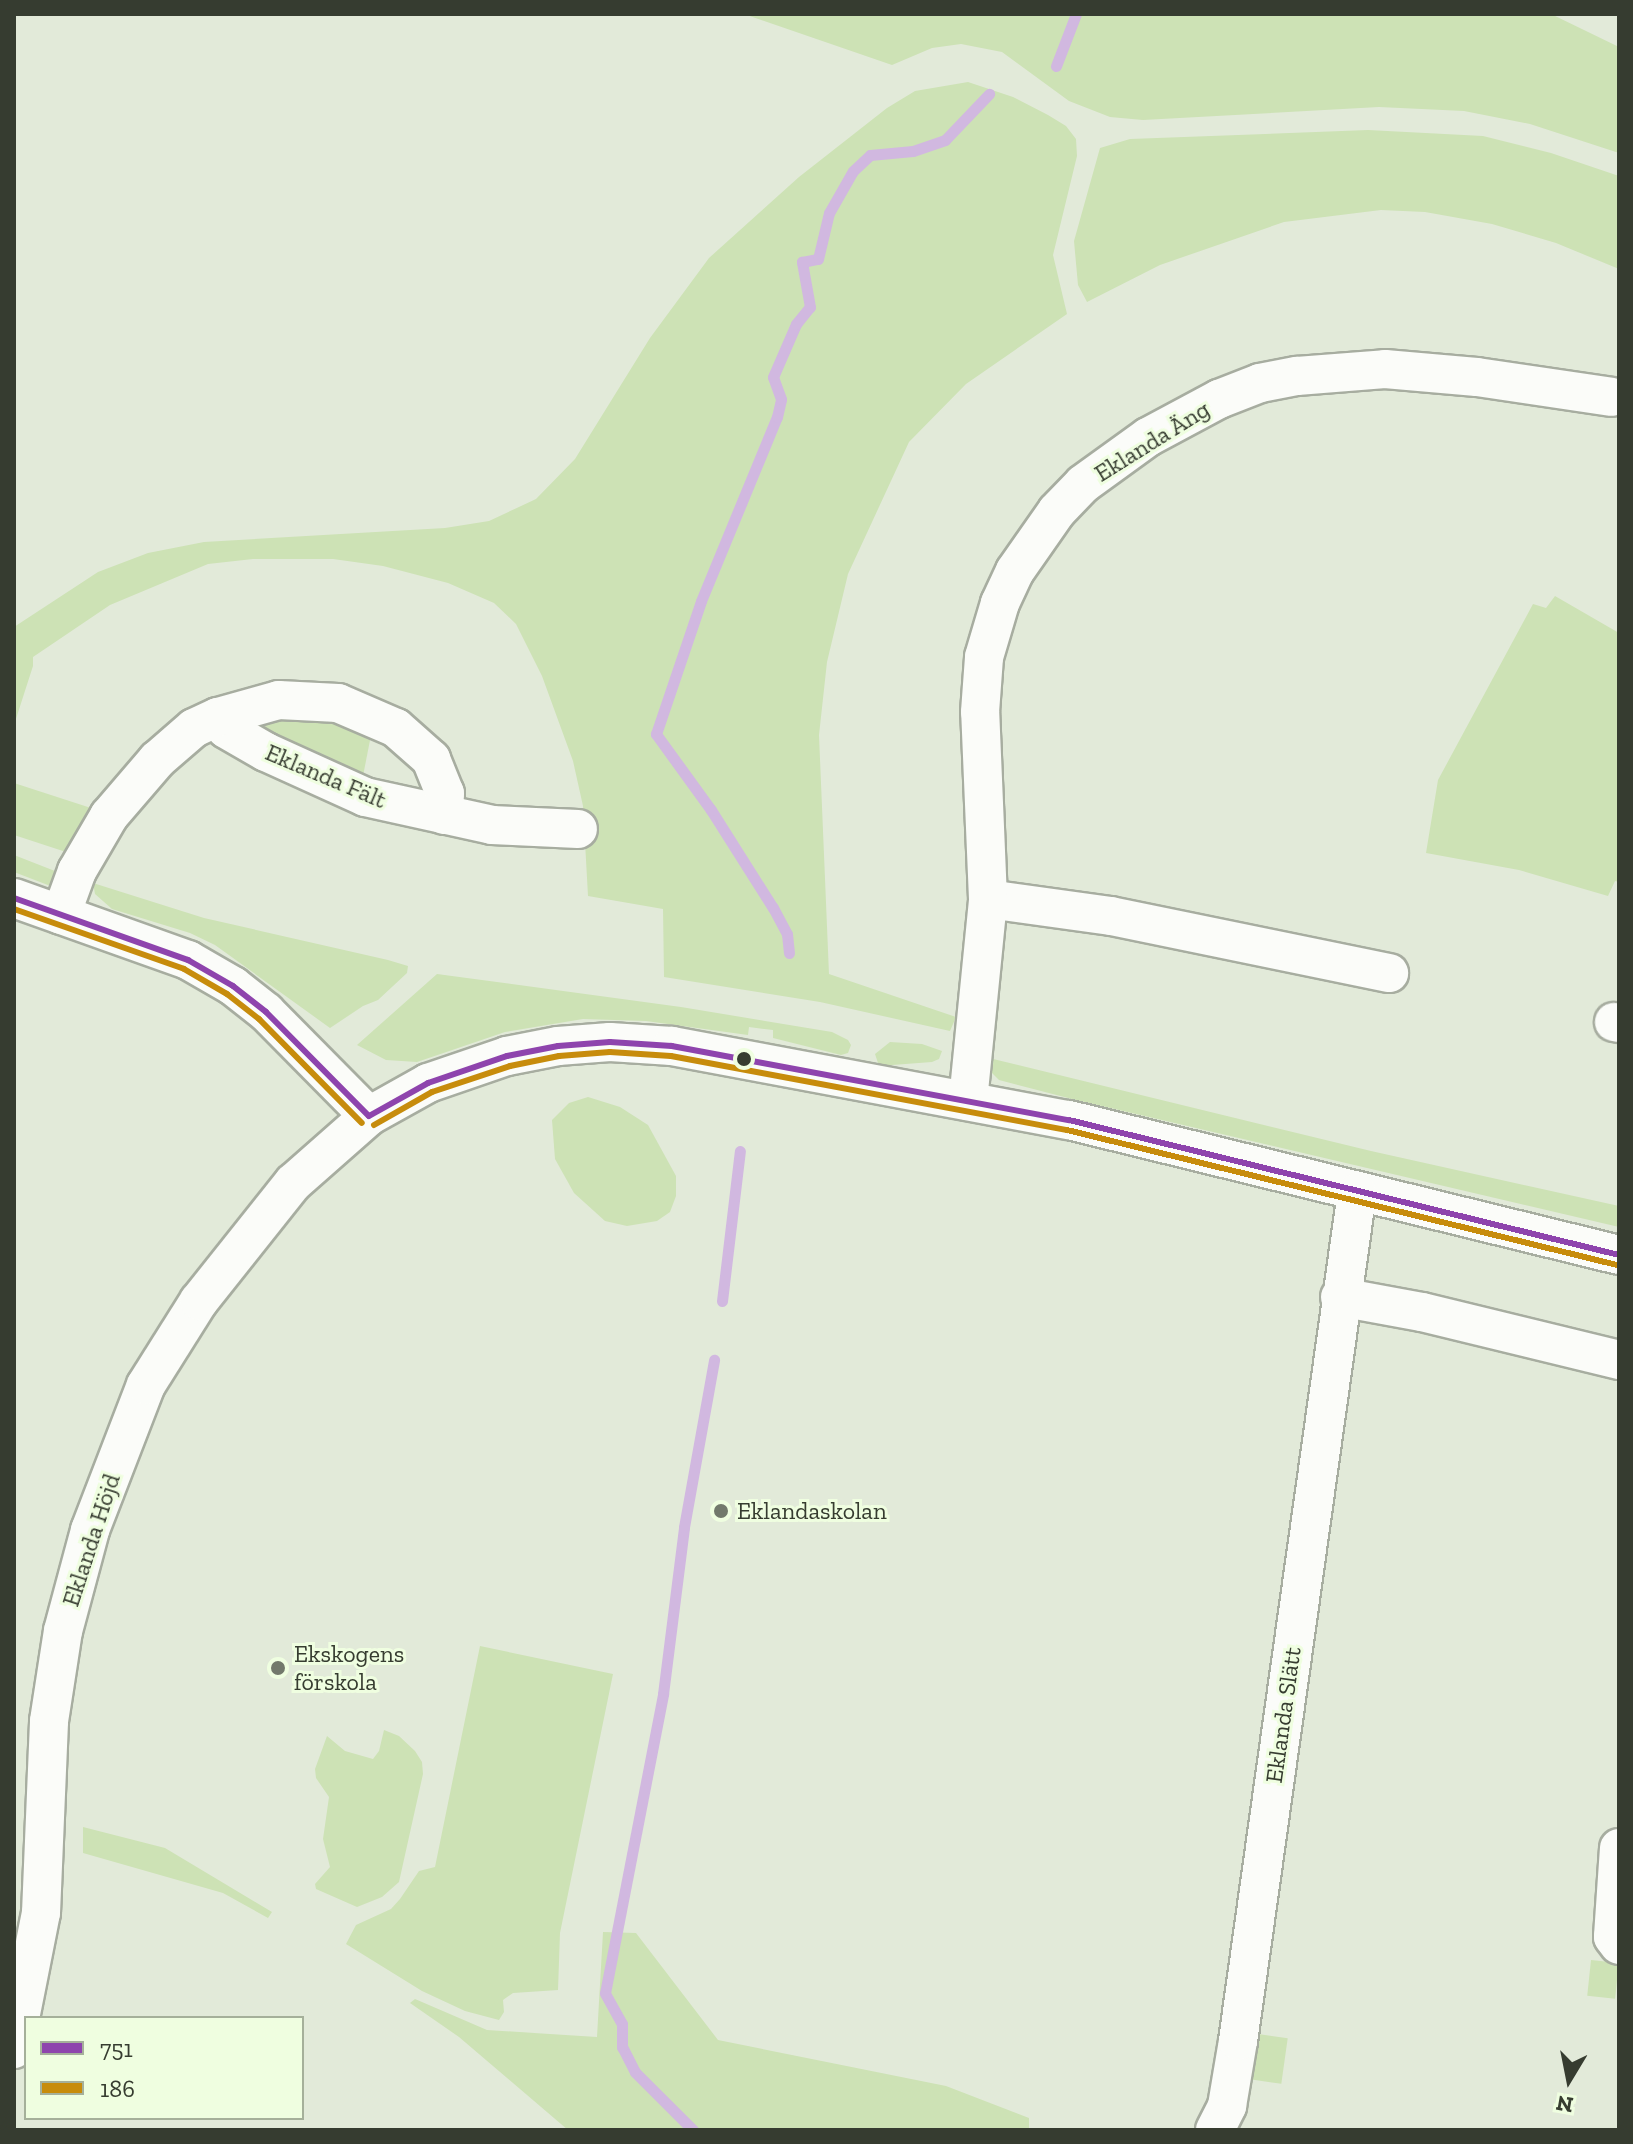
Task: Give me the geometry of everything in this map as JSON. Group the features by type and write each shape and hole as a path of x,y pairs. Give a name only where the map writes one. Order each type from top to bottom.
{"street":[{"name":"Eklanda Äng","path":"968,1101 988,899 980,712 984,657 1000,603 1015,571 1049,522 1083,484 1148,437 1219,399 1260,383 1297,376 1385,369 1477,377 1612,397"},
{"name":"Eklanda Fält","path":"61,915 77,871 109,816 176,742 194,728 218,717 279,700 338,703 396,728 431,759 445,793 444,815"},
{"name":"Eklanda Fält","path":"218,717 226,729 239,737 365,797 492,825 578,829"},
{"path":"14,898 188,960 233,986 266,1012 369,1116"},
{"path":"988,899 1111,916 1389,973"},
{"name":"Eklanda Höjd","path":"14,2049 41,1913 52,1691 65,1623 90,1530 146,1385 199,1301 293,1183 369,1116 428,1083 507,1056 558,1046 610,1042 672,1046 1069,1120 1619,1255"},
{"name":"Eklanda Slätt","path":"1215,2130 1227,2106 1238,2041 1357,1192"},
{"path":"1340,1297 1422,1312 1619,1360"},
{"path":"1619,1848 1613,1937 1619,1945"}],"green space":[{"path":"744,14 1551,14 1619,47 1619,153 1530,124 1464,111 1379,107 1143,120 1110,117 1069,101 1002,52 961,44 932,48 892,65"},
{"path":"968,82 1013,97 1048,115 1066,126 1076,139 1077,156 1053,255 1067,314 966,384 909,442 848,574 827,662 819,735 829,974 956,1017 950,1031 820,1002 664,977 663,909 588,896 583,806 573,761 542,676 516,624 494,603 448,583 383,566 333,559 253,559 208,564 110,605 33,657 33,666 14,725 14,627 98,572 148,553 204,542 445,528 489,521 536,499 575,459 650,338 709,258 799,177 887,108 915,91"},
{"path":"1368,130 1483,136 1551,153 1619,176 1619,269 1556,243 1492,224 1425,212 1381,210 1284,222 1160,265 1087,302 1078,285 1074,241 1100,148 1130,139"},
{"path":"1555,596 1619,633 1619,882 1615,881 1608,896 1519,870 1426,853 1438,780 1533,604 1546,608"},
{"path":"258,716 373,725 363,776 256,724"},
{"path":"14,783 91,808 66,852 14,835"},
{"path":"14,855 60,873 53,887 14,872"},
{"path":"93,883 204,918 388,960 408,966 407,973 378,1000 330,1028 215,945 190,933 112,909 95,894"},
{"path":"437,974 681,1007 832,1032 848,1040 851,1045 848,1053 841,1055 773,1038 773,1030 749,1027 748,1035 646,1021 583,1019 505,1032 417,1062 386,1060 357,1045"},
{"path":"890,1042 922,1044 942,1051 939,1059 932,1062 879,1066 875,1054"},
{"path":"989,1058 1371,1151 1619,1206 1619,1227 999,1080 991,1072"},
{"path":"588,1097 620,1107 648,1125 676,1176 676,1196 670,1212 657,1221 627,1226 605,1221 574,1193 555,1159 552,1120 569,1103"},
{"path":"480,1646 613,1674 560,1933 558,1990 513,1993 503,2000 504,2012 499,2020 465,2011 422,1991 346,1944 356,1925 391,1909 419,1871 435,1867"},
{"path":"384,1730 399,1736 415,1751 422,1762 423,1774 399,1882 382,1897 357,1907 316,1889 315,1884 330,1867 323,1839 329,1797 316,1778 315,1769 327,1736 345,1751 373,1759 379,1751"},
{"path":"83,1827 165,1848 272,1912 268,1918 223,1893 83,1853"},
{"path":"603,1932 636,1933 718,2040 946,2086 1029,2118 1029,2130 568,2130 459,2037 410,2003 415,1999 487,2030 597,2037"},
{"path":"1591,1960 1619,1963 1615,1999 1587,1996"},
{"path":"1258,2034 1288,2038 1281,2084 1252,2080"}],"waterway":[{"path":"1056,66 1076,14"},
{"path":"789,953 787,934 773,908 711,810 656,734 701,601 777,417 781,399 773,377 796,324 810,307 802,262 818,259 829,213 853,171 870,155 913,151 945,140 989,94"},
{"path":"722,1301 740,1151"},
{"path":"693,2130 635,2072 622,2047 622,2024 605,1993 663,1694 684,1527 714,1360"}],"transit line":[{"name":"751","path":"14,898 188,960 233,986 266,1012 369,1116"},
{"name":"186","path":"14,909 184,969 227,994 259,1019 362,1123"},
{"name":"751","path":"369,1116 428,1083 507,1056 558,1046 610,1042 672,1046 1069,1120 1619,1255"},
{"name":"186","path":"374,1125 432,1092 510,1066 559,1056 610,1052 671,1056 1067,1130 1617,1265"}],"place":[{"name":"Eklandaskolan","path":"721,1511"},
{"name":"Ekskogens förskola","path":"278,1668"}]}
